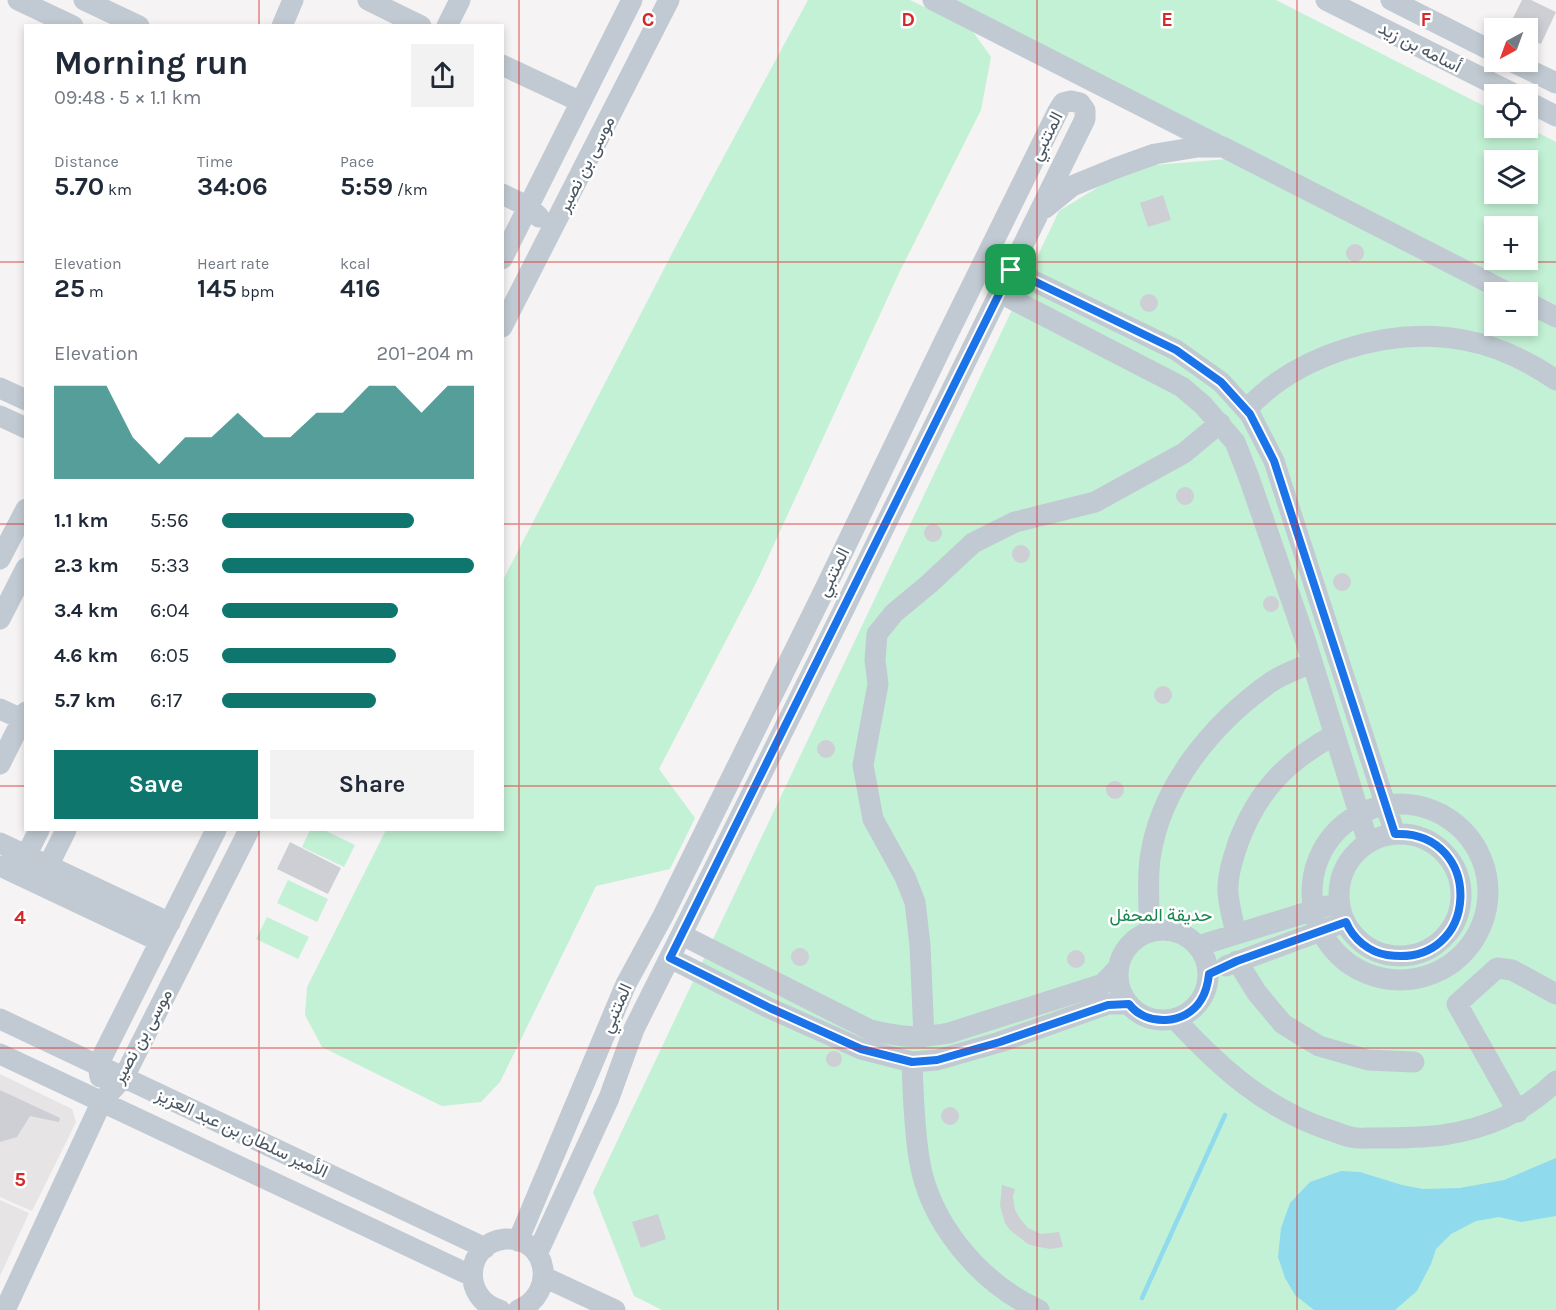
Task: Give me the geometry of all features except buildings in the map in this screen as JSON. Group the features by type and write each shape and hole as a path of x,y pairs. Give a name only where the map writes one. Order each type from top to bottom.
{"street":[{"path":"18,0 69,24"},
{"path":"84,0 135,24"},
{"path":"283,24 293,0"},
{"path":"368,0 417,24"},
{"path":"448,24 460,0"},
{"name":"موسى بن نصير","path":"504,250 509,228 529,207 632,0"},
{"name":"موسى بن نصير","path":"504,323 669,0"},
{"path":"933,0 1487,282"},
{"name":"أسامه بن زيد","path":"1326,0 1494,84"},
{"path":"1388,31 1390,0"},
{"name":"أسامه بن زيد","path":"1390,0 1415,5 1484,46"},
{"path":"1388,31 1415,5"},
{"path":"504,66 581,102"},
{"path":"1538,71 1554,77"},
{"name":"المتنبي","path":"518,1241 626,984 663,916 821,597 952,324 1058,111 1063,103 1071,101 1080,103 1085,110 1085,119 634,1029 609,1098 537,1254"},
{"path":"1538,107 1556,116"},
{"path":"1040,212 1072,186 1126,164 1155,154 1198,147 1223,147"},
{"path":"504,196 529,207 552,230"},
{"path":"509,228 552,230"},
{"path":"1011,270 1176,350 1221,382 1246,410 1274,461 1395,834"},
{"path":"999,293 1182,387 1220,423 1235,442 1312,662 1368,842"},
{"path":"1538,308 1556,317"},
{"path":"1246,410 1260,394 1311,362 1343,350 1392,338 1431,337 1464,340 1501,350 1535,366 1556,380"},
{"path":"0,388 24,399"},
{"path":"0,416 24,427"},
{"path":"924,1037 920,945 915,902 905,877 873,819 863,765 878,684 875,660 877,634 894,613 973,543 1015,522 1095,502 1184,453 1220,423"},
{"path":"0,560 24,513"},
{"path":"0,619 24,572"},
{"path":"1150,932 1148,895 1150,858 1160,818 1179,780 1230,714 1273,681 1312,662"},
{"path":"0,709 24,718 0,764"},
{"path":"1236,934 1228,892 1231,863 1242,833 1260,796 1288,766 1313,746 1334,735"},
{"path":"1387,804 1418,805 1446,817 1469,837 1484,864 1489,894 1483,924 1467,951 1445,969 1419,979 1391,980 1364,973 1341,957 1321,931 1313,909 1312,881 1320,854 1336,831 1358,814 1387,804"},
{"path":"31,880 26,856 38,831"},
{"path":"31,880 48,866 66,831"},
{"name":"موسى بن نصير","path":"102,1101 98,1065 215,831"},
{"name":"موسى بن نصير","path":"102,1101 124,1077 248,831"},
{"path":"1387,834 1395,834 1407,834 1427,840 1444,852 1456,869 1461,889 1460,909 1452,928 1438,944 1421,953 1401,957 1381,954 1363,945 1349,930 1342,913 1338,892 1342,872 1352,855 1368,842 1387,834"},
{"path":"0,843 48,866 164,932"},
{"path":"1458,876 1484,864"},
{"path":"0,866 164,932"},
{"path":"1198,946 1313,909 1342,913"},
{"path":"1209,974 1237,961 1321,931 1342,913"},
{"path":"1173,930 1187,936 1198,946 1206,959 1209,974 1207,989 1200,1002 1189,1013 1175,1019 1160,1021 1145,1017 1132,1009 1123,997 1118,983 1118,968 1131,942 1150,932 1173,930"},
{"path":"682,934 870,1030 897,1036 924,1037 949,1033 1103,984 1118,968"},
{"path":"1407,956 1414,979"},
{"path":"670,958 770,1008 861,1049 912,1062 937,1060 1000,1042 1108,1005 1129,1004"},
{"path":"1237,961 1257,993 1284,1024 1319,1046 1368,1060 1414,1062"},
{"path":"1453,962 1478,986"},
{"path":"1518,1112 1456,1004 1497,968 1512,970 1556,994"},
{"name":"الأمير سلطان بن عبد العزيز","path":"0,1019 485,1248"},
{"path":"1175,1019 1208,1055 1259,1096 1305,1122 1352,1137 1426,1137 1460,1132 1518,1112 1556,1081"},
{"name":"الأمير سلطان بن عبد العزيز","path":"0,1054 472,1276"},
{"path":"912,1062 919,1160 932,1201 949,1232 971,1260 1000,1286 1040,1310"},
{"path":"5,1310 102,1101"},
{"path":"500,1310 477,1303 472,1276 477,1257 485,1248 506,1239 529,1246 543,1265 542,1288 531,1308"},
{"path":"544,1277 615,1310"}],"shaded area":[{"path":"0,1074 72,1109 76,1122 32,1211 0,1197"},
{"path":"0,1200 29,1213 0,1276"}],"green space":[{"path":"808,0 910,0 971,29 991,57 981,110 900,271 757,581 659,769 695,818 670,869 596,886 500,1082 481,1102 442,1106 322,1047 305,1015 307,987 385,831 504,831 504,578 679,240"},
{"path":"954,0 1276,0 1484,106 1484,138 1538,138 1538,133 1556,142 1556,305 1538,296 1538,282 1511,282 1487,270 1538,270 1538,216 1484,216 1484,269"},
{"name":"حديقة المحفل","path":"1227,159 1484,288 1484,336 1538,336 1538,315 1556,324 1556,1310 662,1310 634,1296 593,1192 1059,211 1131,167"},
{"path":"310,831 326,831 355,845 344,867 302,847"},
{"path":"288,880 328,899 317,922 277,903"},
{"path":"267,917 309,937 298,959 256,939"}],"water":[{"path":"1556,1158 1556,1216 1521,1222 1499,1217 1476,1221 1451,1234 1436,1249 1417,1291 1395,1310 1314,1310 1295,1295 1285,1278 1278,1257 1281,1228 1290,1203 1310,1182 1341,1171 1360,1172 1423,1189 1460,1188 1504,1180"}],"waterway":[{"path":"1142,1298 1225,1115"}],"route":[{"path":"1011,270 1176,350 1221,382 1250,414 1274,461 1395,834 1407,834 1427,840 1444,852 1456,869 1461,889 1460,909 1452,928 1438,944 1421,953 1401,957 1381,954 1363,945 1349,930 1346,922 1229,964 1209,974 1207,989 1200,1002 1189,1013 1175,1019 1160,1021 1145,1017 1132,1009 1129,1004 1108,1005 1000,1042 937,1060 912,1062 861,1049 770,1008 670,958 1011,270"}]}
